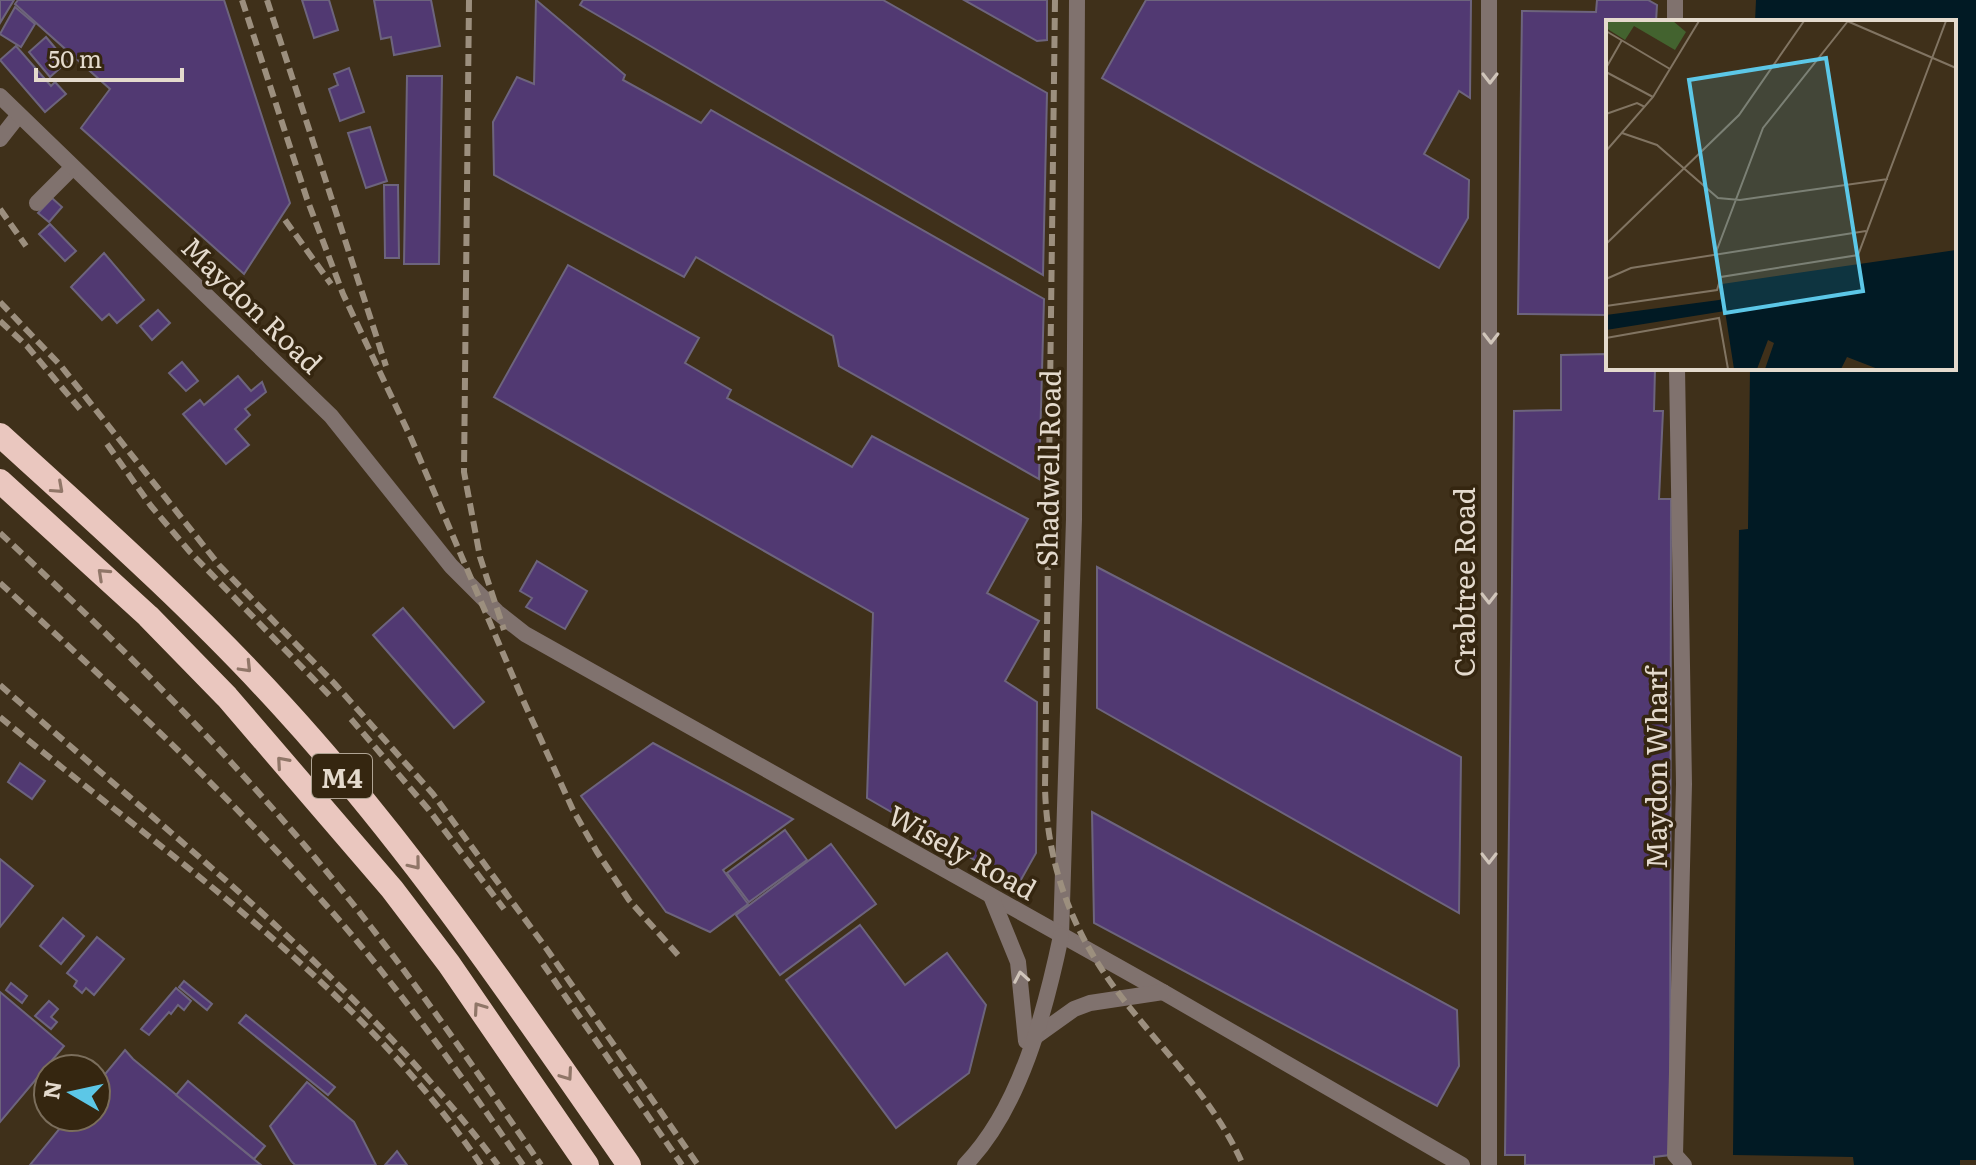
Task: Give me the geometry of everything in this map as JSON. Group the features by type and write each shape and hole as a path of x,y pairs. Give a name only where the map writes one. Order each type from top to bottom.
{"highway":[{"name":"M4","path":"0,435 212,632 285,709 454,913 629,1165"},
{"name":"M4","path":"0,481 148,616 227,697 381,877 449,964 587,1165"}],"street":[{"name":"Shadwell Road","path":"965,1165 985,1145 1005,1114 1029,1047 1061,936 1065,899 1074,519 1077,0"},
{"name":"Crabtree Road","path":"1489,0 1489,1165"},
{"name":"Maydon Road","path":"0,96 331,416 451,566"},
{"path":"0,139 18,116"},
{"path":"37,203 72,168"},
{"name":"Maydon Wharf","path":"1677,370 1684,784 1675,1155 1684,1165"},
{"name":"Wisely Road","path":"451,566 497,612 555,653 1163,992 1462,1165"},
{"path":"991,896 1018,962 1029,1047"},
{"path":"1029,1047 1074,1009 1090,1003 1163,992"}],"water":[{"path":"1756,0 1976,0 1976,1160 1960,1160 1960,1165 1854,1165 1853,1157 1733,1155 1739,530 1748,529 1750,370 1956,370 1956,20 1755,20"}],"building":[{"path":"0,0 14,0 0,23"},
{"path":"18,0 224,0 290,203 244,274 81,128 110,89 15,4"},
{"path":"302,0 329,0 338,30 314,38"},
{"path":"374,0 431,0 440,46 394,55 391,37 381,39"},
{"path":"536,0 625,75 623,80 701,123 711,110 1044,299 1039,479 839,366 833,336 696,257 684,277 494,175 493,122 517,77 534,84"},
{"path":"583,0 883,0 1047,93 1043,275 580,5"},
{"path":"964,0 1047,0 1047,40 1037,41"},
{"path":"1146,0 1471,0 1470,98 1459,91 1424,154 1469,180 1468,218 1439,268 1102,78"},
{"path":"1597,0 1648,0 1657,5 1656,20 1606,20 1606,315 1518,314 1522,11 1596,12"},
{"path":"15,7 35,24 21,47 0,34"},
{"path":"46,37 67,62 50,77 29,52"},
{"path":"16,46 51,86 55,82 66,94 45,112 0,60"},
{"path":"349,68 364,112 340,121 329,89 338,85 334,74"},
{"path":"407,76 442,76 439,264 404,264"},
{"path":"370,127 387,181 366,188 348,133"},
{"path":"384,185 398,185 399,258 385,258"},
{"path":"52,198 62,207 49,222 38,213"},
{"path":"50,224 76,251 65,261 39,234"},
{"path":"104,253 144,300 117,323 109,314 102,320 71,287"},
{"path":"568,265 699,338 685,363 731,390 727,398 852,467 872,436 1028,519 987,593 1039,621 1005,681 1037,702 1036,853 1018,885 867,798 873,613 494,397"},
{"path":"158,310 170,323 152,340 140,326"},
{"path":"1606,354 1606,370 1655,370 1654,411 1663,411 1659,499 1671,499 1670,1155 1654,1157 1654,1165 1525,1165 1525,1155 1505,1155 1514,411 1561,410 1561,355"},
{"path":"182,362 198,381 186,391 169,373"},
{"path":"238,376 251,391 262,382 266,392 245,409 250,415 235,429 249,445 226,464 183,414 200,400 204,405"},
{"path":"537,561 587,591 565,629 526,607 532,598 520,591"},
{"path":"1097,567 1461,757 1459,913 1097,708"},
{"path":"403,608 484,702 454,728 373,635"},
{"path":"653,743 793,819 723,870 748,904 710,932 666,912 581,796"},
{"path":"20,763 45,781 32,799 8,782"},
{"path":"1092,812 1457,1010 1459,1066 1437,1106 1094,923"},
{"path":"785,830 807,860 749,902 727,873"},
{"path":"831,844 876,904 780,975 736,915"},
{"path":"0,859 33,886 0,927"},
{"path":"63,918 84,936 61,964 40,946"},
{"path":"860,925 905,985 947,953 986,1005 969,1073 896,1128 786,980"},
{"path":"97,937 124,959 94,995 86,988 82,993 74,986 77,981 67,973"},
{"path":"184,981 212,1004 207,1010 179,987"},
{"path":"11,983 27,996 22,1003 6,990"},
{"path":"176,988 191,1001 184,1010 178,1005 171,1014 169,1012 149,1035 141,1029"},
{"path":"0,992 64,1046 58,1053 32,1053 32,1084 0,1122"},
{"path":"49,1001 58,1009 51,1017 57,1022 51,1029 35,1016"},
{"path":"246,1015 335,1087 328,1095 239,1023"},
{"path":"125,1050 261,1165 30,1165 56,1133 112,1133 112,1066"},
{"path":"188,1081 265,1146 254,1159 176,1095"},
{"path":"307,1082 354,1122 376,1165 295,1165 291,1161 270,1126"},
{"path":"397,1151 407,1165 385,1165"}],"railway":[{"path":"242,0 307,199 343,294 411,438 573,810 629,900 678,955"},
{"path":"267,0 386,366"},
{"path":"469,0 464,472 480,557 504,630"},
{"path":"1055,0 1045,788 1050,842 1073,917 1098,964 1201,1094 1231,1140 1243,1165"},
{"path":"0,209 26,246"},
{"path":"285,220 331,284"},
{"path":"0,302 61,366 219,565 334,683 433,794 546,948 698,1165"},
{"path":"0,321 27,346 80,409"},
{"path":"107,444 151,506 190,552 332,698"},
{"path":"0,533 147,674 285,822 393,956 541,1165"},
{"path":"0,583 171,743 294,869 383,973 523,1165"},
{"path":"0,685 197,855 325,972 444,1097 498,1165"},
{"path":"0,717 193,872 319,980 432,1099 481,1165"},
{"path":"351,719 429,810 504,909"},
{"path":"543,964 682,1165"}]}
